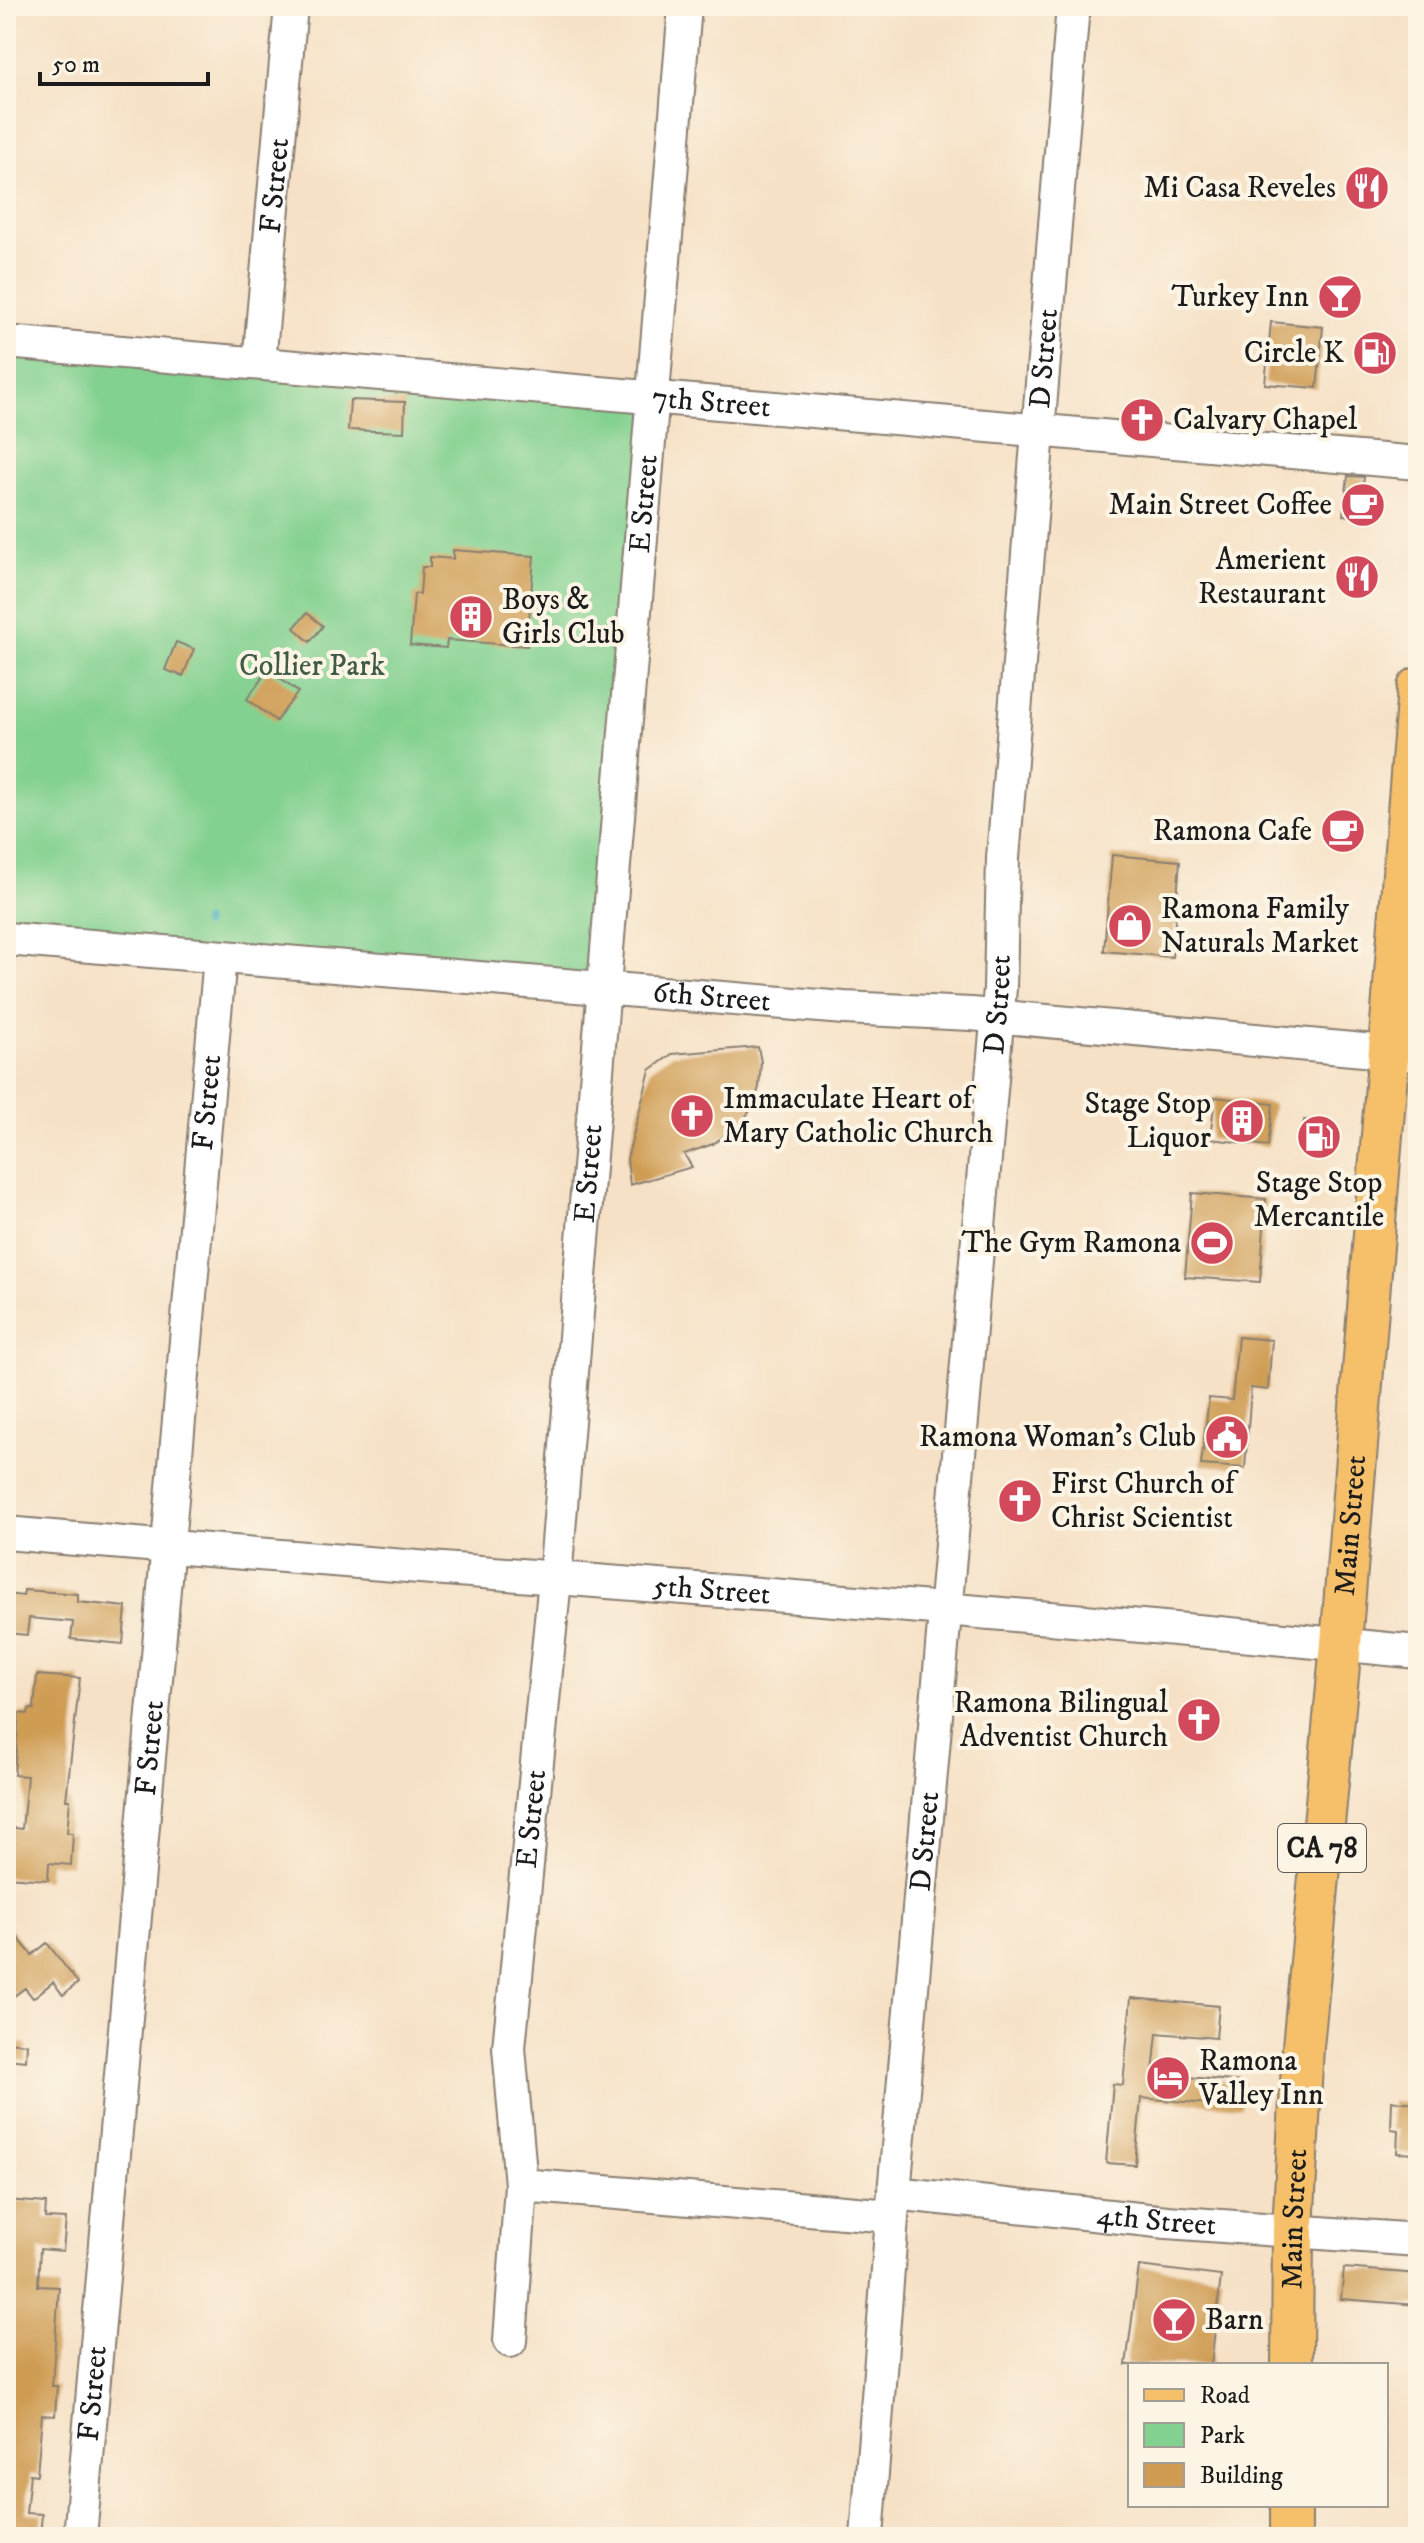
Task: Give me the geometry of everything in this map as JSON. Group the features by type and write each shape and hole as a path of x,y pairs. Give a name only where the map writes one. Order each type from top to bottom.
{"main road":[{"name":"Main Street","path":"1292,2363 1293,2229 1303,2047 1341,1644 1403,1053 1418,688"},
{"path":"1291,2507 1291,2537"}],"street":[{"name":"F Street","path":"259,363 291,6"},
{"name":"E Street","path":"510,2341 521,2185 509,2048 555,1579 685,6"},
{"name":"D Street","path":"867,2537 997,1017 1003,858 1073,6"},
{"name":"7th Street","path":"6,342 1418,463"},
{"name":"6th Street","path":"6,939 997,1017 1403,1053"},
{"name":"F Street","path":"80,2537 220,957"},
{"name":"5th Street","path":"6,1533 1418,1652"},
{"name":"4th Street","path":"521,2185 1293,2229 1418,2240"}],"green space":[{"name":"Collier Park","path":"6,342 651,397 602,988 6,938"}],"building":[{"path":"1271,322 1323,327 1317,388 1265,384"},
{"path":"1364,339 1389,341 1386,365 1362,363"},
{"path":"350,400 405,402 404,432 348,430"},
{"path":"1348,476 1364,477 1362,495 1378,497 1376,518 1343,515"},
{"name":"Boys & Girls Club","path":"453,550 534,556 527,646 447,640 446,648 410,645 414,594 420,594 422,567 430,567 430,557 453,559"},
{"path":"307,613 323,626 310,642 294,628"},
{"path":"176,642 194,649 183,676 165,670"},
{"path":"268,670 298,692 276,721 247,699"},
{"path":"1112,855 1180,861 1172,957 1104,951"},
{"name":"Immaculate Heart of Mary Catholic Church","path":"758,1047 761,1062 759,1087 753,1107 740,1124 713,1144 684,1154 692,1167 630,1185 627,1159 650,1070 672,1054"},
{"name":"Stage Stop Liquor","path":"1215,1097 1273,1104 1268,1146 1210,1139"},
{"path":"1304,1120 1330,1123 1328,1152 1301,1150"},
{"path":"1192,1193 1266,1199 1260,1282 1185,1277"},
{"path":"1238,1337 1272,1340 1268,1390 1251,1388 1245,1468 1201,1465 1209,1398 1232,1400"},
{"path":"24,1590 78,1594 78,1602 126,1607 123,1644 71,1639 73,1622 29,1618 27,1635 6,1633 6,1594 23,1596"},
{"path":"37,1675 80,1678 66,1800 70,1800 67,1833 73,1833 71,1865 49,1863 48,1880 6,1877 6,1827 22,1829 27,1776 14,1775 19,1713 28,1714 29,1709 34,1709"},
{"path":"6,1923 32,1955 47,1943 78,1983 63,1995 53,1982 33,1998 25,1988 6,2002"},
{"name":"Ramona Valley Inn","path":"1131,1998 1219,2006 1216,2038 1157,2033 1153,2074 1243,2082 1241,2107 1141,2098 1135,2165 1106,2163 1113,2084 1123,2085"},
{"path":"6,2042 27,2044 26,2061 6,2059"},
{"path":"1392,2101 1418,2103 1418,2154 1397,2153 1398,2130 1391,2129"},
{"path":"6,2200 46,2203 45,2218 66,2219 63,2251 40,2249 38,2286 59,2287 52,2386 57,2386 55,2416 42,2415 37,2475 30,2474 26,2513 42,2514 40,2536 6,2531"},
{"name":"Barn","path":"1139,2266 1221,2276 1211,2363 1126,2365"},
{"path":"1344,2268 1418,2274 1418,2305 1341,2299"}],"place":[{"name":"Mi Casa Reveles","path":"1367,188"},
{"name":"Turkey Inn","path":"1340,297"},
{"name":"Circle K","path":"1375,353"},
{"name":"Calvary Chapel","path":"1142,420"},
{"name":"Main Street Coffee","path":"1363,505"},
{"name":"Amerient Restaurant","path":"1357,577"},
{"name":"Boys & Girls Club","path":"471,617"},
{"name":"Ramona Cafe","path":"1343,831"},
{"name":"Ramona Family Naturals Market","path":"1130,926"},
{"name":"Immaculate Heart of Mary Catholic Church","path":"692,1116"},
{"name":"Stage Stop Liquor","path":"1242,1121"},
{"name":"Stage Stop Mercantile","path":"1319,1137"},
{"name":"The Gym Ramona","path":"1212,1243"},
{"name":"Ramona Woman's Club","path":"1227,1437"},
{"name":"First Church of Christ Scientist","path":"1020,1501"},
{"name":"Ramona Bilingual Adventist Church","path":"1199,1720"},
{"name":"Ramona Valley Inn","path":"1168,2078"},
{"name":"Barn","path":"1174,2320"}]}
